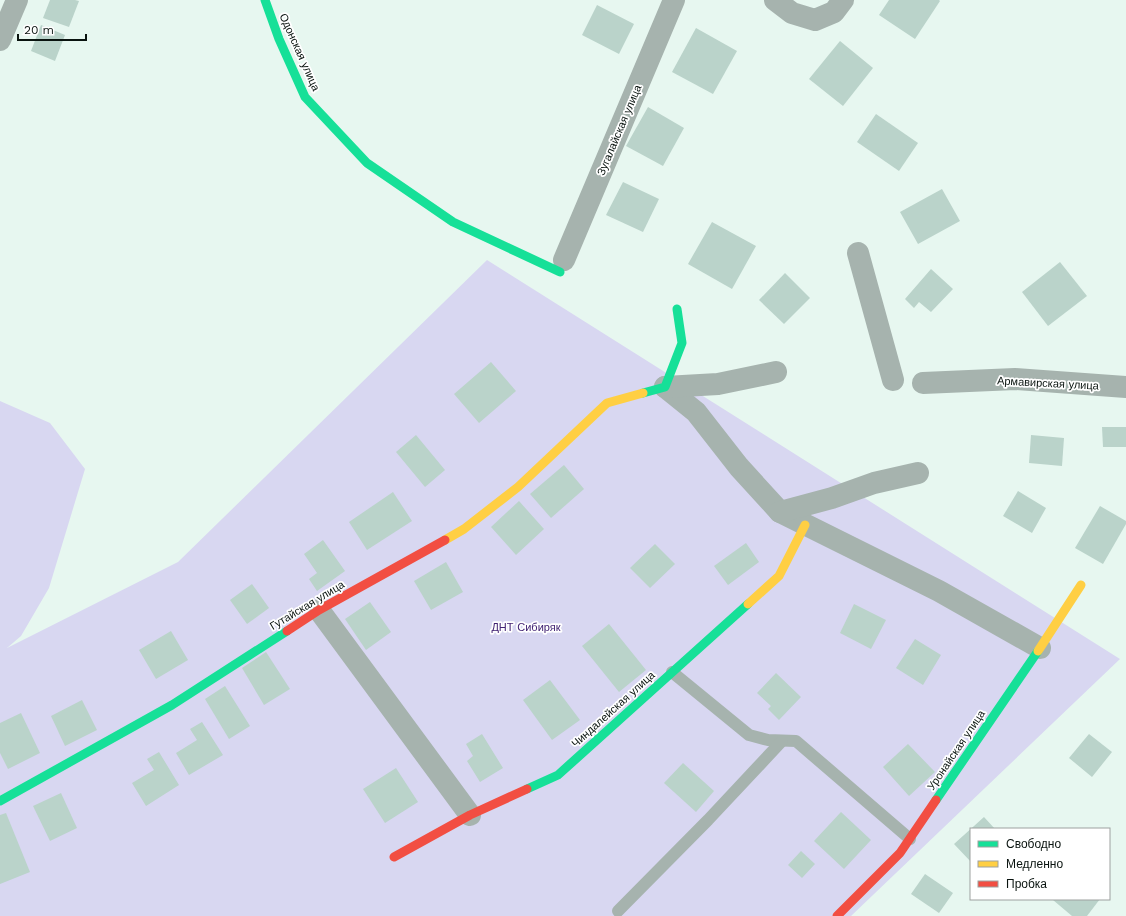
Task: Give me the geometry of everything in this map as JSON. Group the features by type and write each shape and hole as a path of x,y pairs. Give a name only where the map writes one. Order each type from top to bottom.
{"street":[{"path":"0,40 17,0"},
{"name":"Одонская улица","path":"265,0 279,39 305,97 367,163 453,222 562,266"},
{"name":"Зугалайская улица","path":"562,266 674,0"},
{"path":"775,0 792,13 815,20 834,12 843,0"},
{"path":"858,253 893,380"},
{"path":"665,386 682,343 677,309"},
{"path":"665,386 718,384 776,372"},
{"name":"Армавирская улица","path":"923,383 1015,379 1126,388"},
{"path":"665,386 696,412 739,467 780,512 939,591 1040,648"},
{"name":"Гутайская улица","path":"0,801 172,705 319,610 464,529 518,487 591,417 608,403 665,386"},
{"path":"780,512 832,498 874,483 918,473"},
{"name":"Чиндалейская улица","path":"394,857 470,815 558,775 779,576 805,525"},
{"name":"Уронайская улица","path":"837,916 900,854 1081,585"},
{"path":"319,610 470,815"}],"lane":[{"path":"672,672 749,735 768,740 796,741 910,839"},
{"path":"618,911 708,820 782,741"}],"green space":[{"name":"ДНТ Сибиряк","path":"487,260 1120,659 851,916 0,916 0,401 50,423 85,469 49,588 21,636 7,648 178,562"}],"building":[{"path":"50,0 79,1 69,27 43,18"},
{"path":"889,0 940,1 915,39 879,15"},
{"path":"597,5 634,24 619,54 582,35"},
{"path":"41,25 65,35 55,61 31,51"},
{"path":"696,28 737,51 713,94 672,72"},
{"path":"840,41 873,68 843,106 809,79"},
{"path":"648,107 684,128 663,166 626,146"},
{"path":"876,114 918,143 899,171 857,142"},
{"path":"623,182 659,199 643,232 606,215"},
{"path":"942,189 960,221 918,244 900,212"},
{"path":"712,222 756,246 732,289 688,264"},
{"path":"1060,262 1087,296 1048,326 1022,292"},
{"path":"931,269 953,289 931,312 919,302 914,308 905,299"},
{"path":"785,273 810,298 784,324 759,300"},
{"path":"491,362 516,391 479,423 454,394"},
{"path":"1102,427 1126,427 1126,447 1103,447"},
{"path":"416,435 445,470 425,487 396,452"},
{"path":"1031,435 1064,438 1062,466 1029,463"},
{"path":"564,465 584,489 551,518 530,494"},
{"path":"1018,491 1046,508 1032,533 1003,516"},
{"path":"393,492 412,521 367,550 349,522"},
{"path":"519,501 544,529 516,555 491,527"},
{"path":"1100,506 1126,521 1126,524 1103,564 1075,548"},
{"path":"323,540 345,571 317,591 309,579 317,573 304,554"},
{"path":"746,543 759,562 728,585 714,566"},
{"path":"655,544 675,564 650,588 630,568"},
{"path":"446,562 463,592 431,610 414,581"},
{"path":"252,584 269,608 247,624 230,600"},
{"path":"370,602 391,632 366,650 345,619"},
{"path":"854,604 886,620 871,649 840,633"},
{"path":"609,624 646,670 619,692 582,646"},
{"path":"171,631 188,660 156,679 139,650"},
{"path":"915,639 941,655 923,685 896,668"},
{"path":"266,652 290,689 264,705 242,668"},
{"path":"776,673 801,697 779,720 768,709 771,706 757,693"},
{"path":"550,680 580,720 552,740 523,700"},
{"path":"225,686 250,726 229,739 205,699"},
{"path":"82,700 97,730 65,746 51,716"},
{"path":"21,713 40,753 8,769 0,753 0,723"},
{"path":"202,722 223,755 189,775 176,753 197,740 190,729"},
{"path":"482,734 503,768 480,782 467,761 473,756 466,744"},
{"path":"1089,734 1112,752 1092,777 1069,758"},
{"path":"908,744 935,772 909,796 883,767"},
{"path":"159,752 179,785 146,806 132,783 154,770 147,759"},
{"path":"683,763 714,791 696,812 664,783"},
{"path":"396,768 418,802 385,823 363,789"},
{"path":"61,793 77,828 50,841 33,806"},
{"path":"841,812 871,840 844,869 814,841"},
{"path":"6,813 30,872 0,884 0,815"},
{"path":"984,817 994,828 972,828"},
{"path":"970,830 970,861 954,844"},
{"path":"801,851 815,864 802,878 788,865"},
{"path":"925,874 953,893 939,913 911,894"},
{"path":"1053,900 1099,900 1087,916 1072,916"}],"traffic: fast":[{"path":"265,0 279,39 305,97 367,163 453,222 560,272"},
{"path":"643,393 665,387 682,343 677,309"},
{"path":"527,789 558,775 748,604"},
{"path":"0,801 172,705 287,631"},
{"path":"936,800 1038,651"}],"traffic: slow":[{"path":"445,540 464,529 518,487 607,403 643,393"},
{"path":"748,604 779,576 805,525"},
{"path":"1038,651 1081,585"}],"traffic: jam":[{"path":"287,631 319,610 445,540"},
{"path":"394,857 470,815 527,789"},
{"path":"837,916 900,853 936,800"}]}
